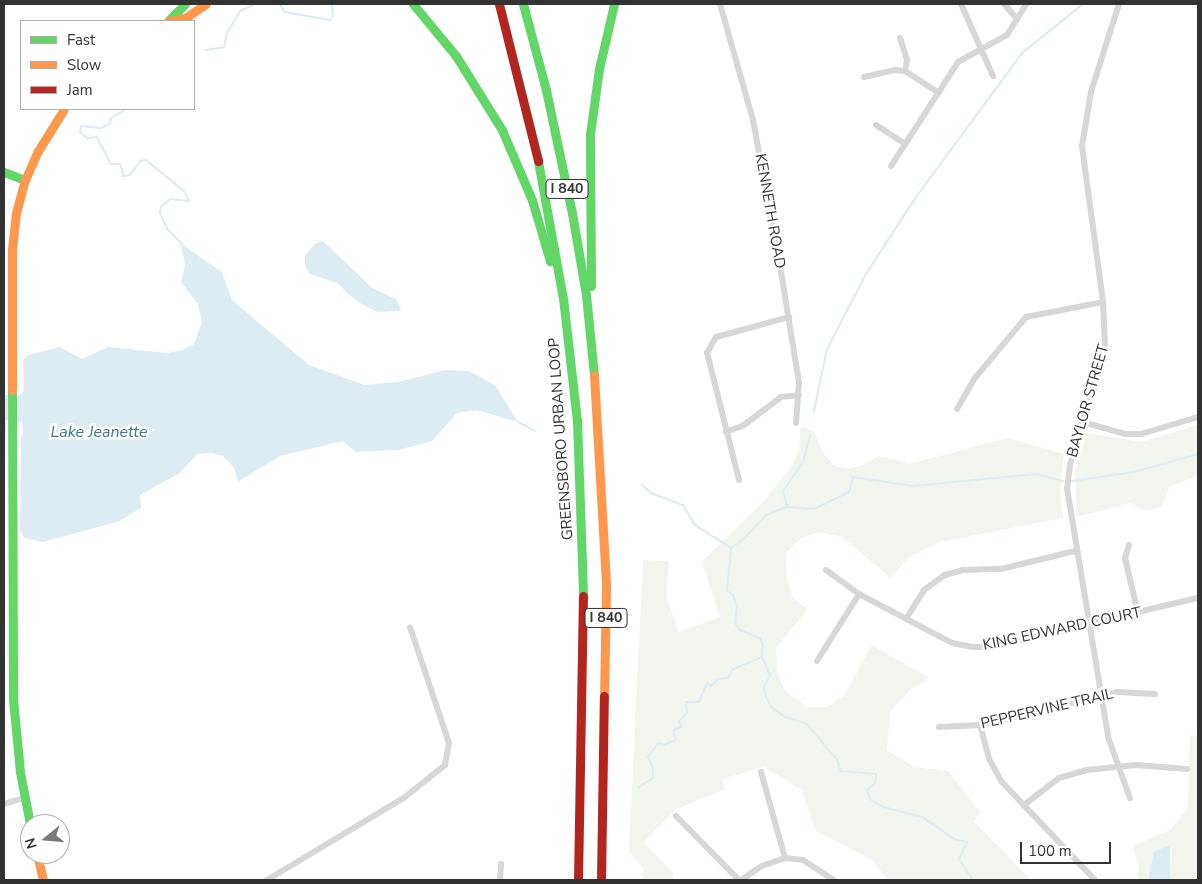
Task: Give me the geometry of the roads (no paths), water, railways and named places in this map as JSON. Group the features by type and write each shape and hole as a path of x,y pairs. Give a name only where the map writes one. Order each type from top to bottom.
{"main road":[{"path":"170,20 185,4"},
{"path":"174,20 185,18 206,4"},
{"path":"413,4 470,75 510,148 544,237 568,339"},
{"name":"GREENSBORO URBAN LOOP","path":"499,4 542,176 568,339 580,462 583,544 578,880"},
{"name":"I 840","path":"523,4 566,180 596,378 606,552 601,880"},
{"path":"596,378 589,158 596,90 614,4"},
{"path":"28,814 24,798 13,699 14,388 8,273 13,230 25,180 38,150 63,110"},
{"path":"4,172 25,180"},
{"path":"39,864 42,880"}],"street":[{"name":"KENNETH ROAD","path":"720,4 753,120 789,317 799,395 796,423"},
{"path":"962,4 993,76"},
{"path":"1004,4 1016,19"},
{"path":"891,166 958,62 1007,34 1026,4"},
{"name":"BAYLOR STREET","path":"1119,4 1091,92 1082,146 1103,302 1105,345 1068,476 1068,505 1102,697 1117,766 1130,798"},
{"path":"900,38 907,60 905,71"},
{"path":"864,78 895,70 905,71 938,93"},
{"path":"876,126 905,144"},
{"path":"957,409 975,378 1026,318 1103,302"},
{"path":"740,480 707,353 716,337 742,327 789,317"},
{"path":"726,432 744,425 781,397 799,395"},
{"path":"1083,422 1125,434 1141,434 1198,417"},
{"path":"1128,545 1125,558 1138,613"},
{"path":"906,619 924,590 945,575 963,570 1001,569 1076,551"},
{"name":"KING EDWARD COURT","path":"826,570 859,594 906,619 952,643 972,647 990,647 1198,598"},
{"path":"817,661 859,594"},
{"path":"267,880 399,800 444,765 449,743 410,627"},
{"name":"PEPPERVINE TRAIL","path":"939,728 980,725 1131,691 1155,694"},
{"path":"980,725 994,770 1094,879"},
{"path":"1024,804 1048,785 1070,774 1117,766 1187,769"},
{"path":"761,772 785,858"},
{"path":"4,804 24,798"},
{"path":"676,816 740,880 762,866 785,858 802,860 834,880"},
{"path":"500,880 501,864"}],"water":[{"path":"323,241 371,287 397,300 401,311 377,312 356,301 337,283 310,274 305,266 305,255 315,244"},
{"name":"Lake Jeanette","path":"181,244 222,272 232,300 309,365 364,385 399,382 445,370 469,371 495,385 518,422 476,410 457,413 432,441 398,450 356,452 343,441 280,456 238,482 234,468 223,456 211,453 197,454 180,473 140,495 141,508 120,521 43,542 24,538 20,529 21,438 23,432 22,422 12,418 6,421 4,532 4,391 6,395 18,396 24,391 23,360 28,355 60,347 82,359 108,347 167,353 182,350 194,344 202,322 198,304 181,282 185,265"},
{"path":"1170,845 1170,880 1148,880 1154,852"}],"waterway":[{"path":"206,50 224,47 227,33 240,11 255,4"},
{"path":"280,4 284,12 330,20 333,16 332,4"},
{"path":"814,411 827,349 866,274 916,197 1022,53 1083,4"},
{"path":"124,110 111,118 110,124 100,128 81,126 80,132 87,138 97,137 111,164 120,164 124,176 130,175 140,161 146,160 184,191 189,201 170,199 161,207 160,213 167,229 182,244"},
{"path":"518,422 535,431"},
{"path":"787,507 783,491 803,462 810,436"},
{"path":"1072,481 1134,472 1198,454"},
{"path":"973,880 959,859 967,842 954,839 922,817 883,807 870,799 867,790 875,783 876,774 841,771 837,760 807,724 785,717 771,707 764,687 770,675 762,657 763,644 760,638 740,630 735,623 737,607 733,595 727,591 731,548 745,538 766,515 787,507 814,509 849,492 853,477 913,486 1036,474 1063,481"},
{"path":"642,485 651,493 683,505 695,525 731,548"},
{"path":"639,787 653,778 653,768 648,757 658,743 664,745 675,740 674,730 681,727 679,721 687,713 686,702 699,702 707,683 711,686 718,679 728,678 733,669 762,657"}]}
